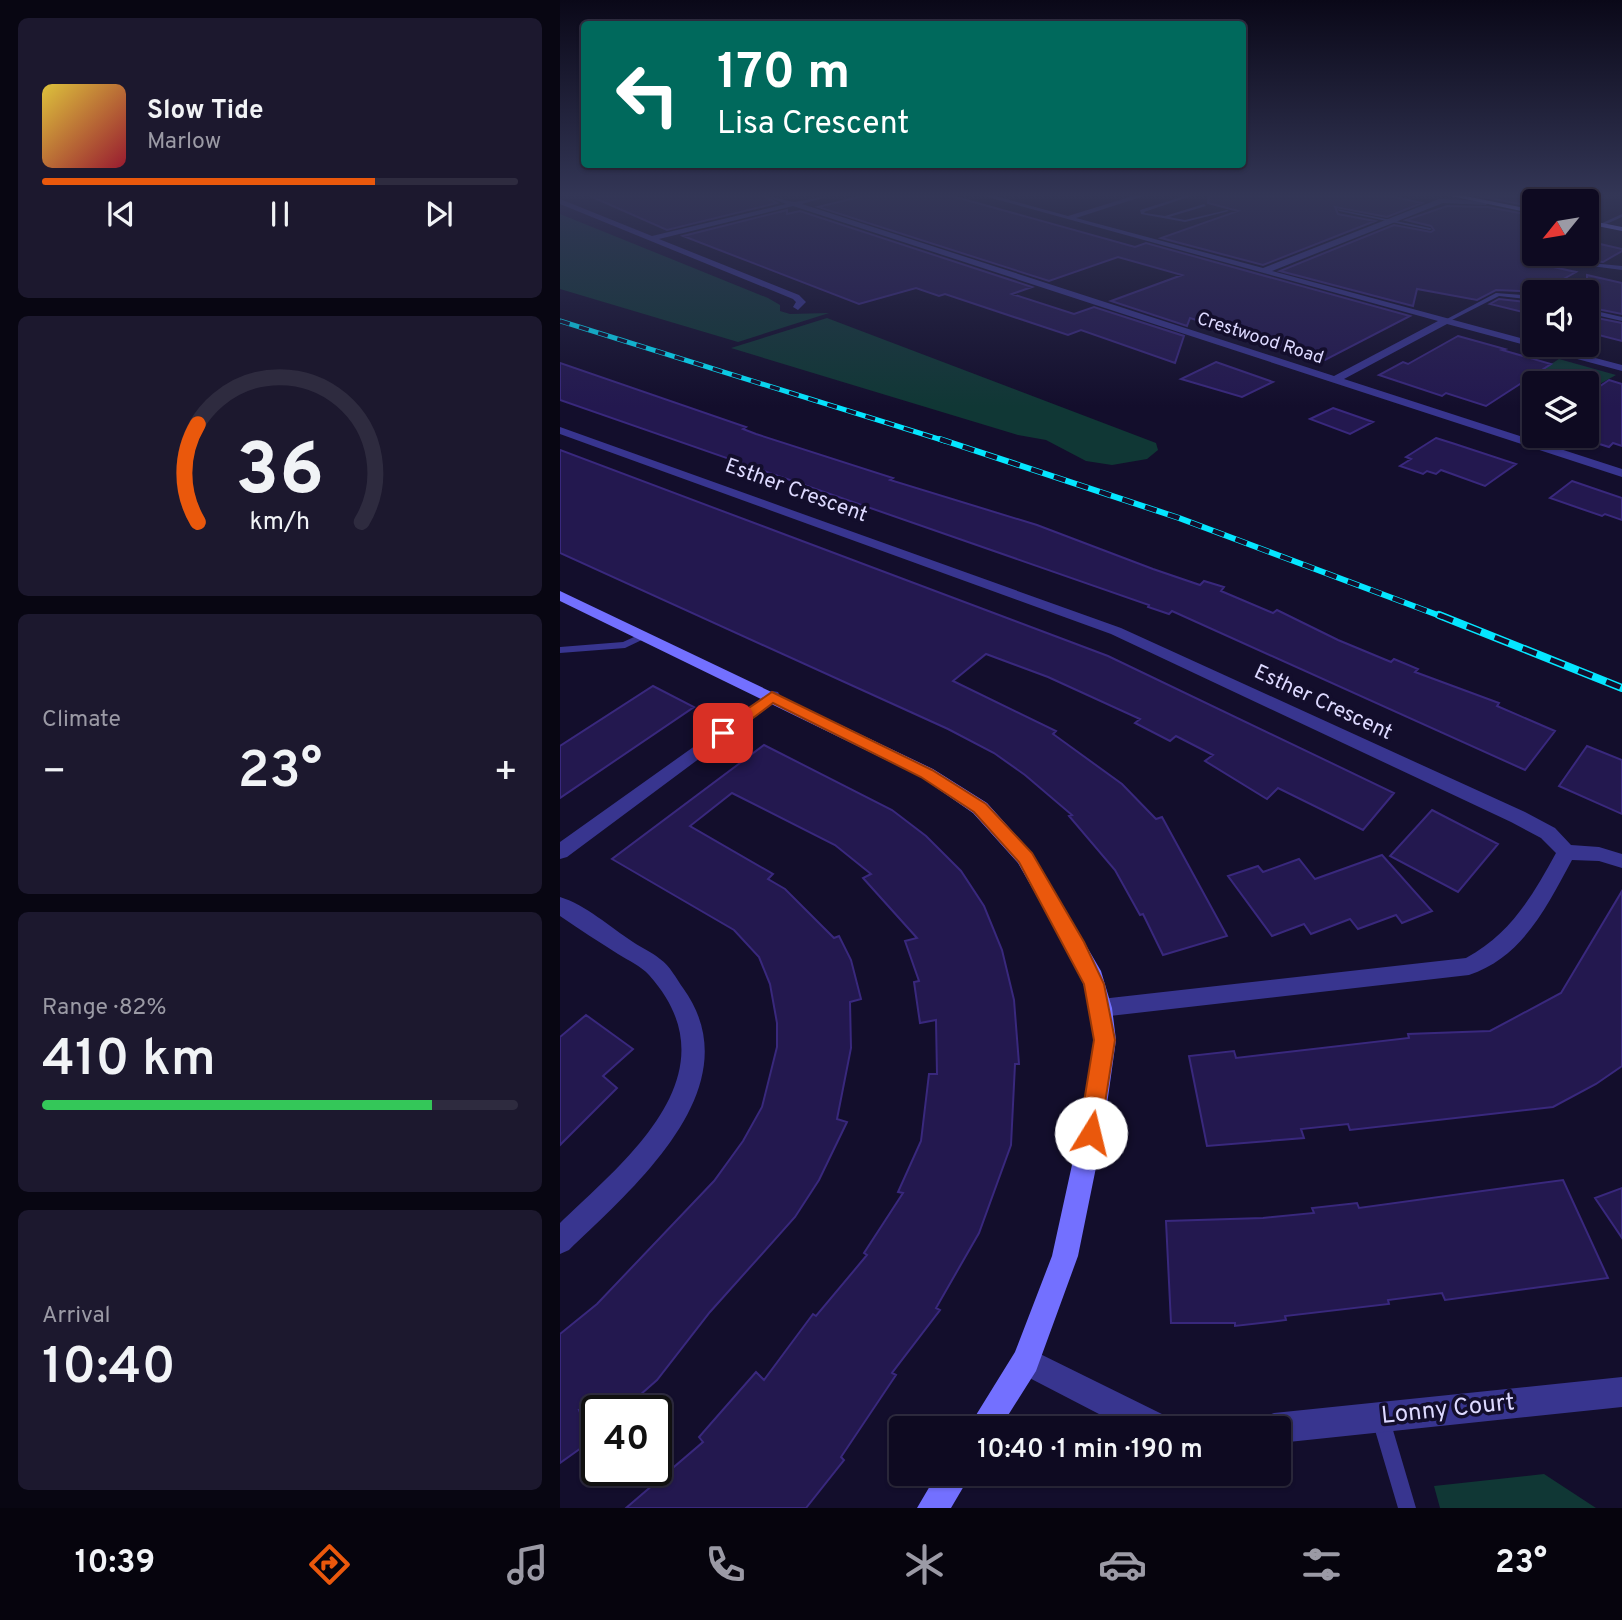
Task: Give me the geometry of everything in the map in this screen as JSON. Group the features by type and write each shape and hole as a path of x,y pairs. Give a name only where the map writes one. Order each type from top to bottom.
{"street":[{"path":"721,266 796,297 801,302 798,307"},
{"name":"Crestwood Road","path":"986,266 1622,473"},
{"path":"1247,266 1522,341"},
{"path":"1264,271 1276,266"},
{"path":"1335,380 1446,321"},
{"path":"1580,357 1622,368"},
{"name":"Esther Crescent","path":"560,430 1116,631 1518,817 1548,833 1566,852"},
{"path":"560,595 772,696 927,774 980,808 1026,858 1090,971 1101,1008 1105,1040 1085,1161 1065,1256 1026,1361 991,1416"},
{"path":"560,852 772,696"},
{"path":"1101,1008 1469,965 1490,956 1513,940 1566,852 1600,854 1622,861"},
{"path":"560,905 657,968 690,1014 696,1047 692,1083 676,1116 642,1160 560,1241"},
{"path":"1026,1361 1134,1416"},
{"name":"Lonny Court","path":"1291,1426 1622,1392"},
{"path":"933,1508 947,1486"}],"lane":[{"path":"1446,321 1498,294 1522,297"},
{"path":"1599,314 1622,319"},
{"path":"560,650 625,645 645,635"},
{"path":"1380,1417 1407,1508"}],"green space":[{"path":"560,266 690,266 768,298 780,305 780,311 790,314 829,313 738,342 560,289"},
{"path":"827,318 1156,443 1158,450 1147,459 1112,465 1086,461 1046,440 1018,435 731,348"},
{"path":"1559,359 1616,375 1599,384 1599,371 1540,371"},
{"path":"1544,1474 1596,1508 1440,1508 1434,1486"}],"building":[{"path":"762,266 969,266 1032,287 1012,294 1074,314 1094,307 1184,336 1175,363 1081,330 1068,335 945,294 939,296 916,288 859,304"},
{"path":"1003,266 1091,266 1049,281"},
{"path":"1151,266 1231,266 1410,316 1325,360 1190,318 1187,326 1111,301 1182,275"},
{"path":"1291,266 1550,266 1576,272 1562,280 1522,280 1522,291 1496,290 1477,300 1417,289 1413,306 1280,271"},
{"path":"1587,275 1622,283 1622,314 1599,309 1599,280 1587,280"},
{"path":"1499,299 1522,302 1522,312 1490,304"},
{"path":"1599,318 1622,323 1622,341 1599,335"},
{"path":"1458,336 1551,364 1540,371 1522,371 1522,383 1486,406 1446,393 1442,396 1379,375 1403,362 1408,364"},
{"path":"1216,362 1273,382 1242,397 1181,379"},
{"path":"560,363 746,427 743,429 756,434 893,478 890,480 1037,525 1200,585 1204,581 1224,587 1221,591 1273,613 1277,610 1391,662 1394,659 1418,669 1415,672 1499,703 1497,706 1555,731 1525,770 1172,611 1169,614 1148,607 1149,605 560,400"},
{"path":"1609,380 1622,384 1622,446 1613,443 1609,447 1599,444 1599,387"},
{"path":"1333,408 1373,422 1350,434 1310,419"},
{"path":"1436,438 1516,464 1485,486 1441,470 1436,474 1427,471 1423,474 1400,466 1411,459 1406,457"},
{"path":"560,450 1108,656 1394,793 1363,830 1278,788 1267,799 1205,761 1213,755 1176,736 1170,741 1135,723 1140,719 1048,677 986,654 953,681 1056,731 1053,734 1122,784 1156,819 1162,817 1227,936 1163,955 1143,914 1140,915 1115,870 1069,816 1072,815 994,753 948,729 560,553"},
{"path":"1572,481 1622,498 1622,520 1550,498"},
{"path":"653,686 694,707 560,798 560,746"},
{"path":"764,745 892,810 926,836 961,871 984,906 1002,950 1014,1000 1019,1064 1015,1064 1011,1145 979,1233 936,1308 940,1310 892,1373 896,1375 841,1457 844,1460 806,1508 626,1508 652,1486 672,1486 672,1469 703,1442 699,1437 756,1372 764,1380 813,1314 816,1316 867,1255 864,1253 903,1193 898,1192 921,1141 929,1074 937,1074 936,1020 920,1023 914,982 919,981 905,941 917,938 863,878 871,874 835,845 732,793 690,826 773,874 768,879 785,889 834,938 839,936 851,960 861,999 850,1002 851,1048 837,1119 847,1122 819,1180 795,1217 710,1312 657,1380 640,1395 581,1395 581,1448 560,1463 560,1334 597,1304 714,1181 743,1141 762,1107 777,1047 777,1023 770,984 759,957 734,930 612,859"},
{"path":"1587,746 1622,760 1622,814 1559,786"},
{"path":"1432,810 1498,844 1458,892 1390,856"},
{"path":"1382,855 1432,911 1402,923 1396,915 1358,929 1350,919 1311,934 1304,924 1272,936 1228,876 1258,866 1263,872 1299,859 1315,879"},
{"path":"1622,891 1622,1066 1596,1084 1553,1107 1350,1130 1348,1124 1301,1129 1304,1138 1207,1146 1189,1056 1234,1051 1236,1058 1409,1038 1408,1034 1490,1031 1561,993"},
{"path":"586,1015 633,1049 603,1076 617,1088 560,1145 560,1037"},
{"path":"1563,1180 1608,1278 1445,1300 1442,1293 1388,1300 1389,1304 1285,1316 1286,1320 1235,1326 1235,1323 1171,1323 1166,1221 1263,1218 1314,1213 1312,1208 1357,1203 1359,1208"},
{"path":"1622,1188 1622,1238 1595,1198"}],"railway":[{"path":"560,321 945,441"},
{"path":"940,439 1179,518 1443,617"},
{"path":"1439,615 1622,688"}],"route":[{"path":"723,733 772,696 927,774 980,808 995,824 1026,858 1090,971 1101,1008 1105,1040 1091,1133"}]}
